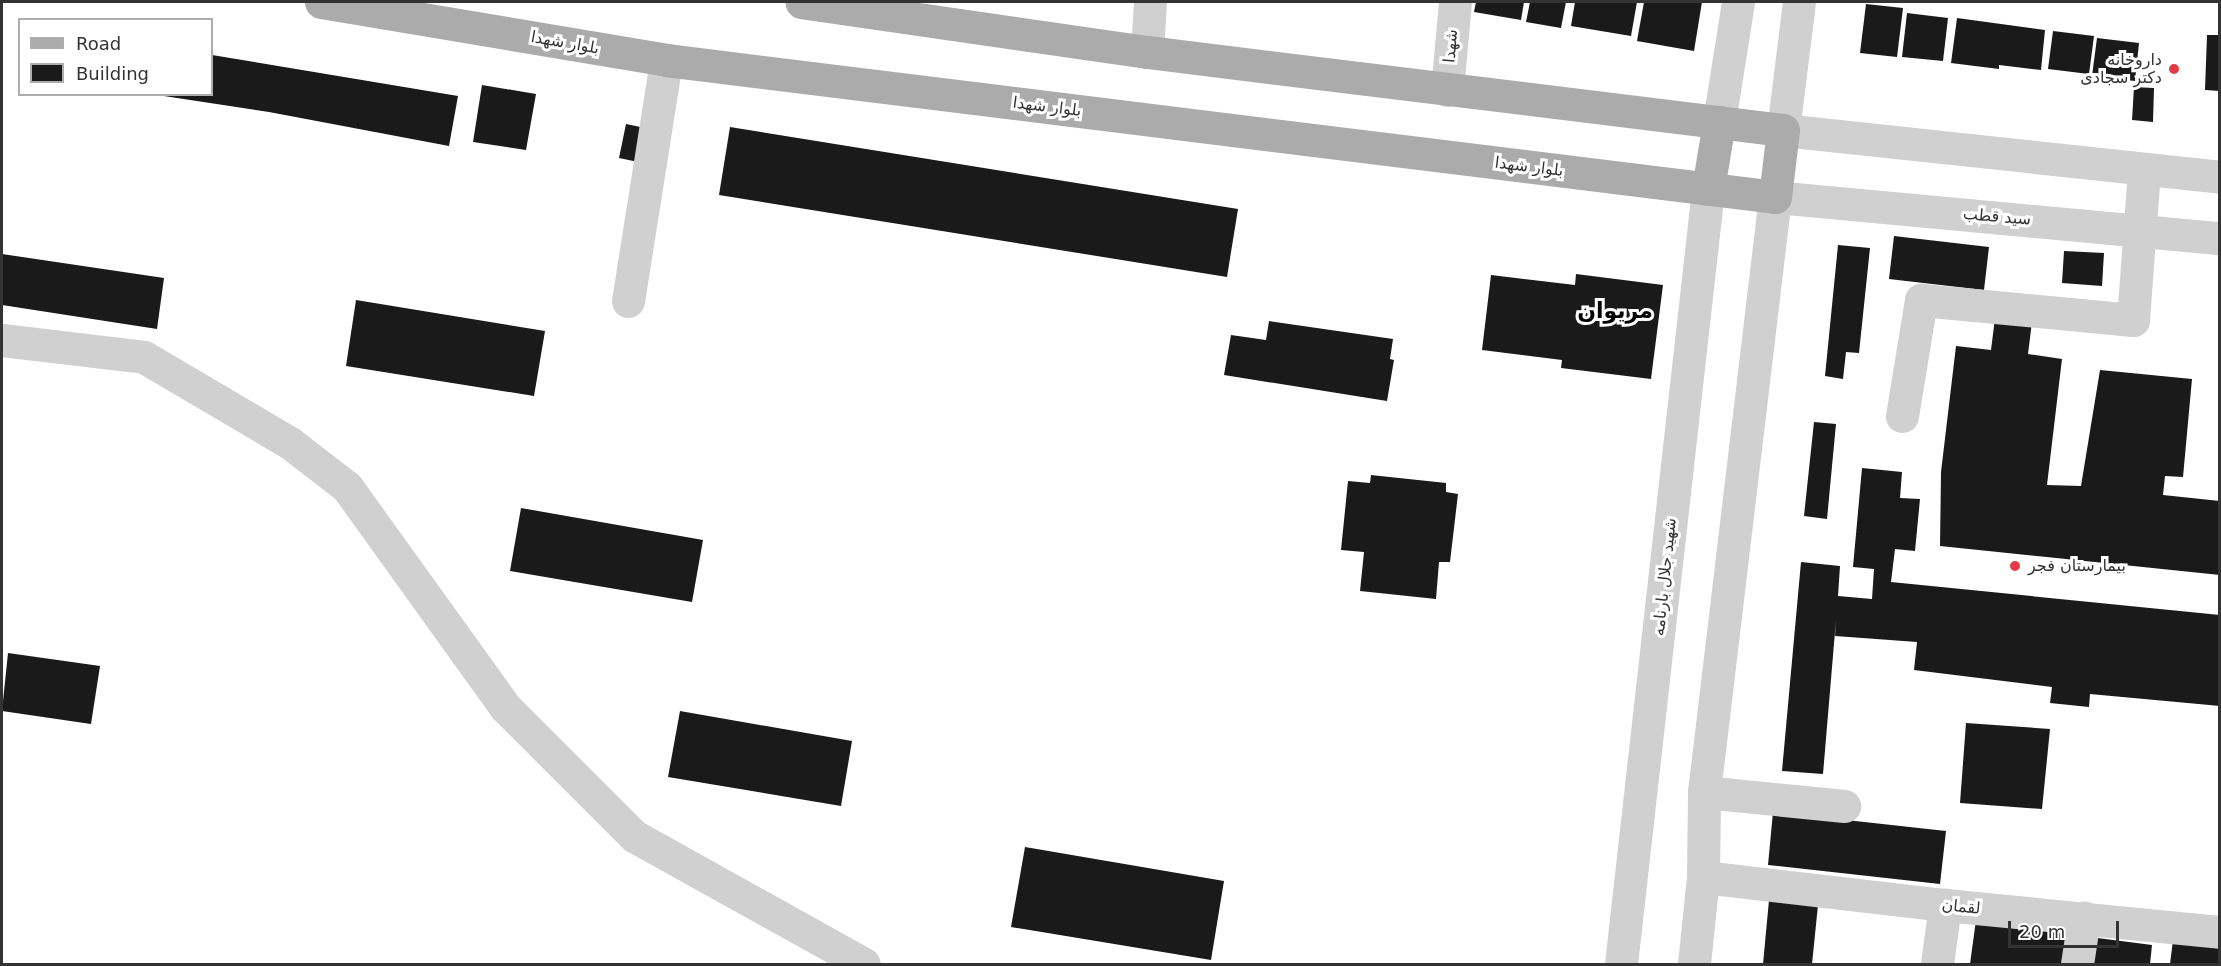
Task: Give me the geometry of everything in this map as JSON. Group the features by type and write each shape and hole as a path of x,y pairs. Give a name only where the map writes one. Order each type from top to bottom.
{"main road":[{"name":"بلوار شهدا","path":"321,2 666,60 1775,196"},
{"path":"802,2 840,5 1147,52 1784,130 1775,196"},
{"path":"1708,189 1719,122"}],"street":[{"path":"1147,52 1150,2"},
{"name":"شهدا","path":"1447,90 1455,2"},
{"path":"1719,122 1738,2"},
{"path":"1799,2 1784,130 2220,177"},
{"path":"628,301 666,60"},
{"path":"1902,416 1921,300 2133,320 2144,170"},
{"name":"شهید جلال بارنامه","path":"1621,964 1708,189"},
{"path":"1694,964 1703,877 1704,792 1775,196"},
{"name":"سید قطب","path":"1775,196 2220,238"},
{"path":"2,340 144,357 290,443 347,487 505,707 634,836 864,964"},
{"path":"1704,792 1844,806"},
{"name":"لقمان","path":"1703,877 1945,905 2220,932"},
{"path":"1937,964 1945,905"},
{"path":"2077,964 2084,918"}],"building":[{"path":"1476,2 1524,2 1521,20 1474,12"},
{"path":"1530,2 1566,2 1561,28 1526,22"},
{"path":"1575,2 1637,2 1631,36 1571,26"},
{"path":"1644,2 1702,2 1694,51 1637,41"},
{"path":"1866,4 1903,8 1897,57 1860,53"},
{"path":"1907,13 1948,18 1943,61 1902,57"},
{"path":"1957,18 2045,30 2041,70 1999,65 1999,69 1951,63"},
{"path":"2053,31 2094,36 2089,74 2048,69"},
{"path":"2207,35 2220,35 2220,91 2205,90"},
{"path":"2097,38 2139,43 2135,81 2092,76"},
{"path":"213,55 458,96 449,146 269,112 164,96 213,96"},
{"path":"482,85 536,94 526,150 473,142"},
{"path":"2134,87 2154,88 2153,122 2132,120"},
{"path":"626,124 650,129 643,163 619,158"},
{"path":"730,127 1238,209 1227,277 719,195"},
{"path":"1894,236 1989,247 1984,290 1889,279"},
{"path":"1838,245 1870,248 1859,353 1846,352 1843,379 1825,376"},
{"path":"2064,251 2104,253 2102,286 2062,283"},
{"path":"2,254 164,278 157,329 2,305"},
{"path":"1576,274 1663,285 1651,379 1561,368 1562,360 1482,350 1491,275 1575,285"},
{"path":"356,300 545,331 534,396 346,366"},
{"path":"1995,318 2032,322 2028,354 2062,359 2047,485 2081,486 2100,370 2192,379 2183,477 2165,476 2163,495 2220,501 2220,575 1940,546 1941,472 1956,346 1991,350"},
{"path":"1269,321 1393,339 1390,359 1394,360 1387,401 1224,375 1231,335 1266,340"},
{"path":"1814,422 1836,424 1827,519 1804,516"},
{"path":"1862,468 1902,472 1900,498 1920,499 1915,551 1895,549 1891,582 2220,615 2220,706 2090,694 2089,707 2050,703 2052,687 1914,670 1917,642 1835,636 1836,620 1823,774 1782,771 1801,562 1840,566 1838,596 1872,599 1874,569 1853,567"},
{"path":"1371,475 1446,483 1446,492 1458,494 1450,562 1439,562 1436,599 1360,591 1364,552 1341,550 1348,481 1370,483"},
{"path":"521,508 703,540 692,602 510,571"},
{"path":"8,653 100,666 91,724 2,711"},
{"path":"680,711 852,741 841,806 668,777"},
{"path":"1966,723 2050,729 2042,809 1960,803"},
{"path":"1773,812 1946,831 1940,884 1768,865"},
{"path":"1025,847 1224,881 1211,960 1011,927"},
{"path":"1769,900 1818,905 1812,964 1763,964"},
{"path":"1976,920 2071,927 2066,964 1970,964"},
{"path":"2082,936 2152,945 2150,964 2079,964"},
{"path":"2173,940 2220,945 2220,964 2170,964"}],"place":[{"name":"داروخانه دکتر سجادی","path":"2174,69"},
{"name":"بیمارستان فجر","path":"2015,566"}],"district":[{"name":"مریوان","path":"1615,311"}]}
